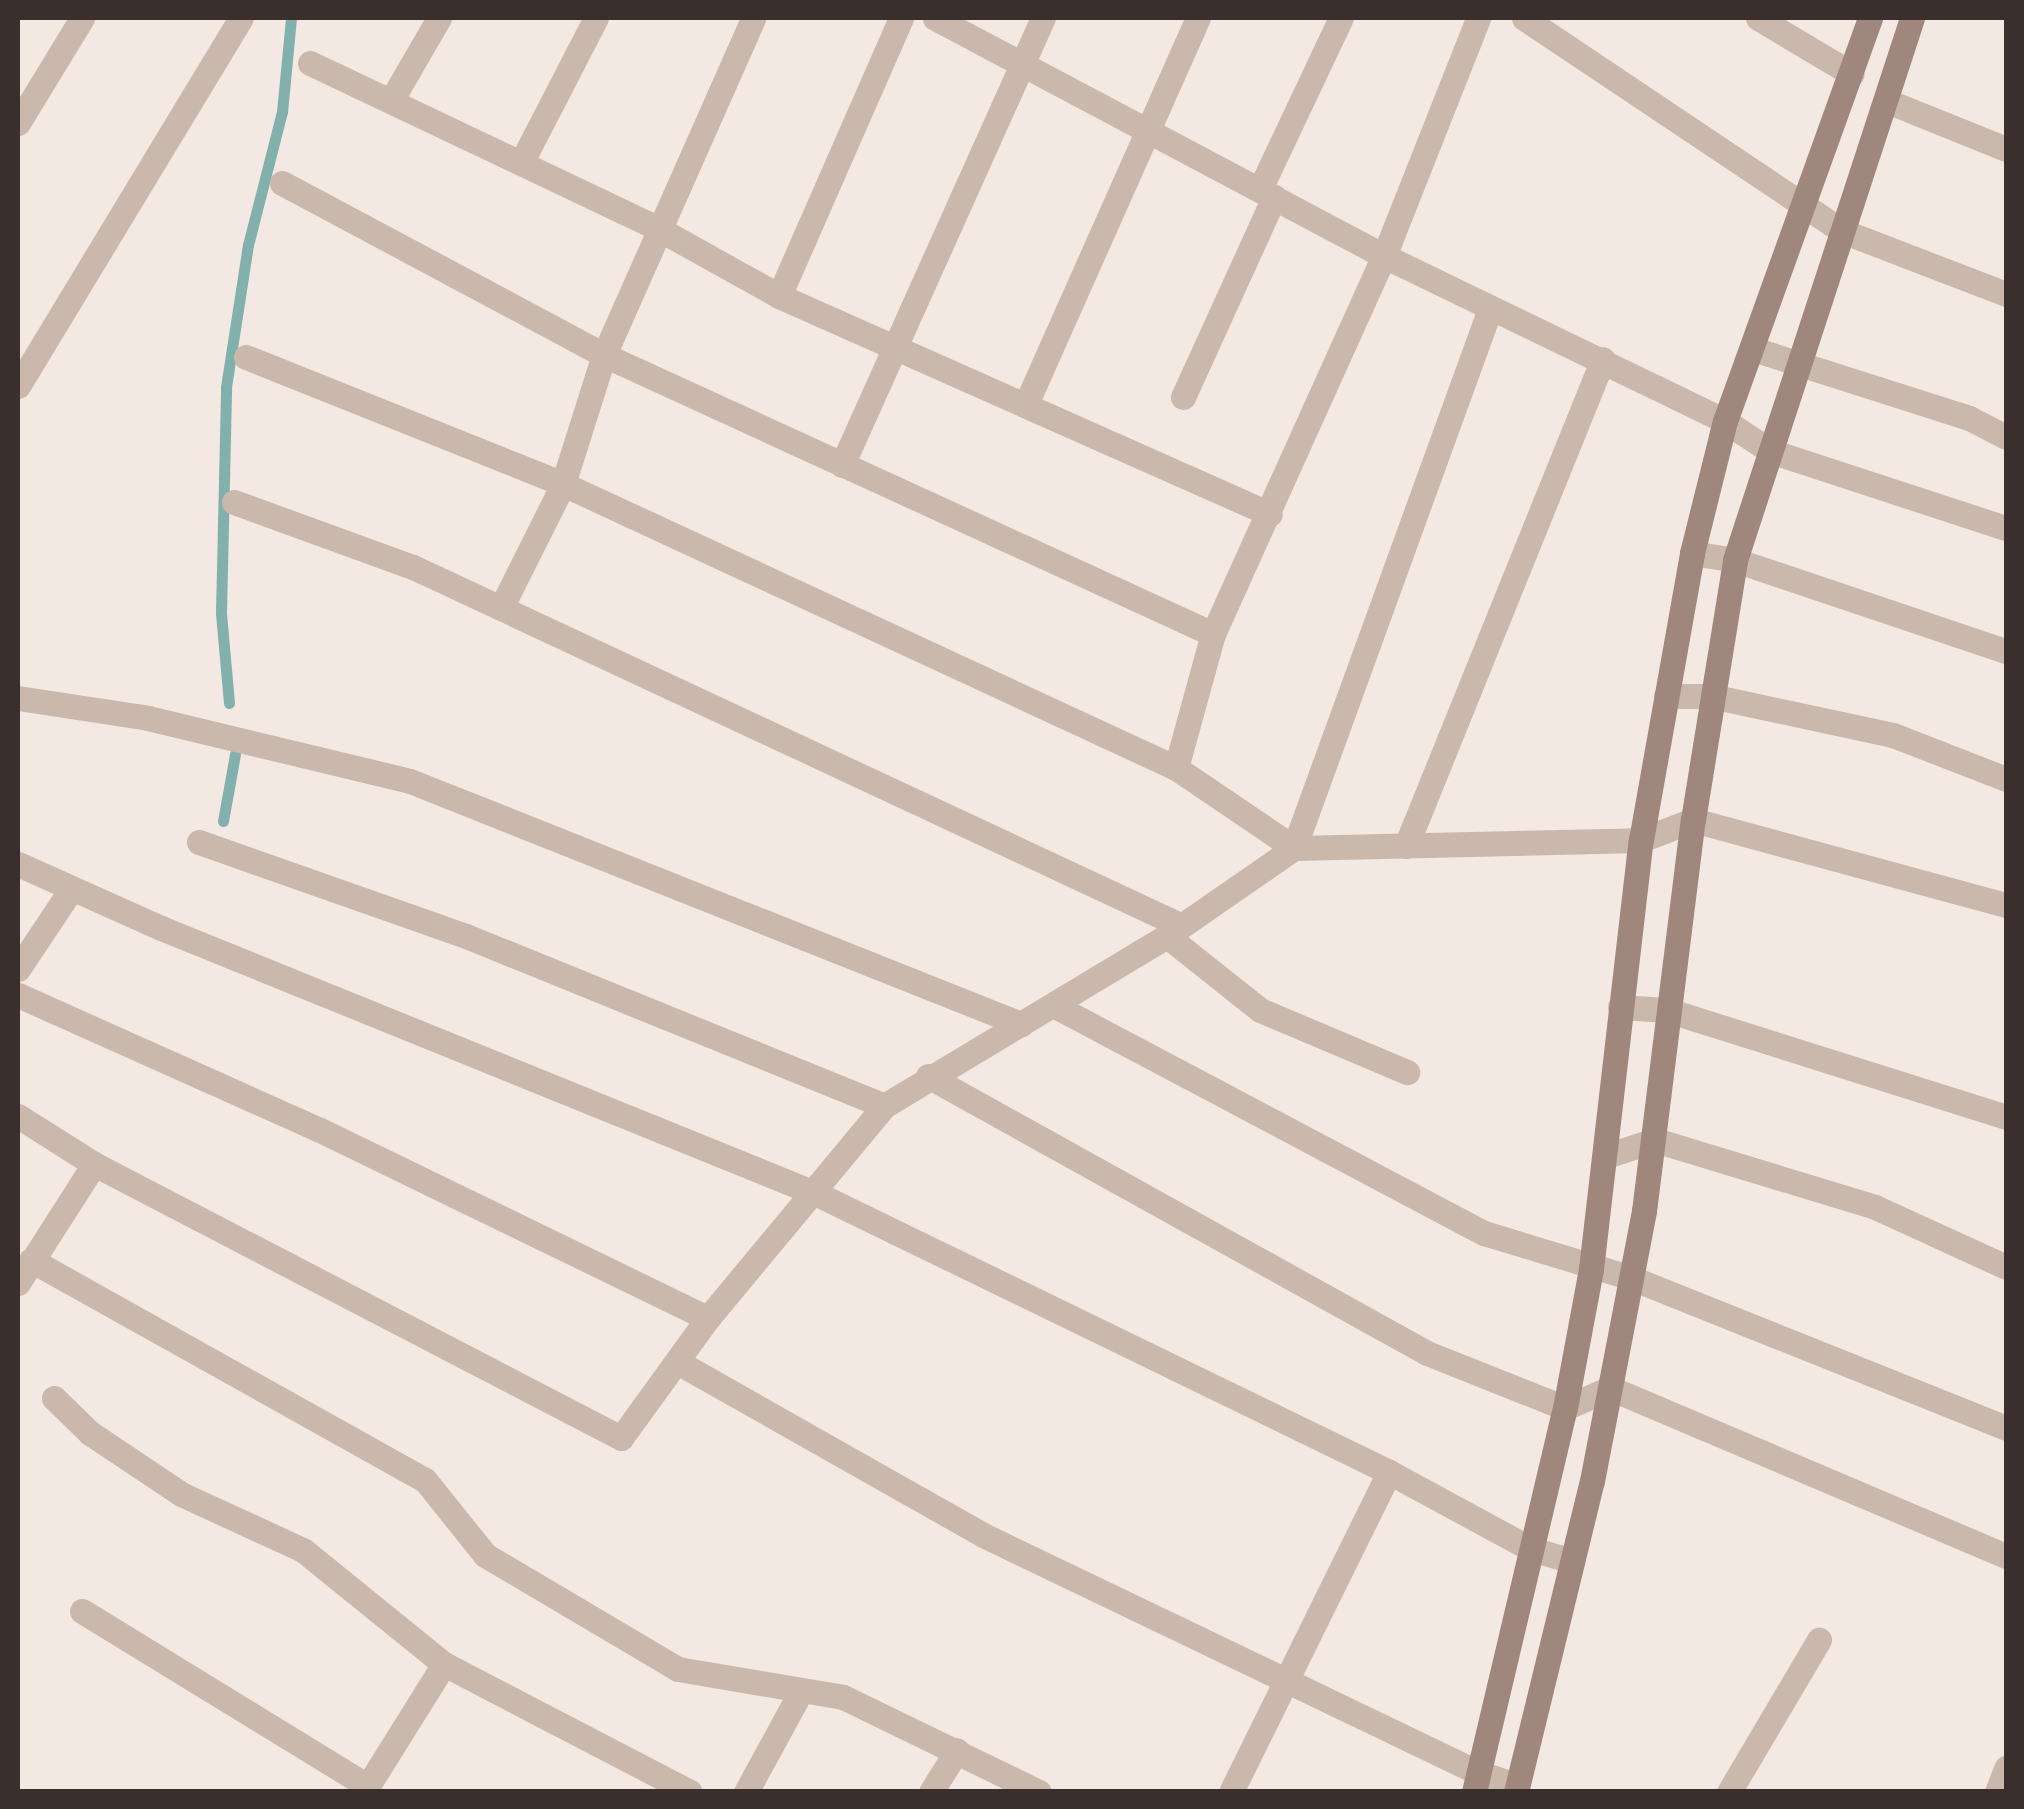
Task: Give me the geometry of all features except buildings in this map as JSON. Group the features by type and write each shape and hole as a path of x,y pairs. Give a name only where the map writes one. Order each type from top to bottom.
{"main road":[{"path":"1476,1782 1565,1408 1591,1269 1641,840 1692,554 1725,422 1870,18"},
{"path":"1516,1788 1610,1388 1655,1140 1693,820 1736,560 1912,18"}],"street":[{"path":"18,123 82,18"},
{"path":"18,386 241,18"},
{"path":"392,98 440,18"},
{"path":"521,163 596,18"},
{"path":"501,608 563,484 604,356 753,18"},
{"path":"779,296 900,18"},
{"path":"935,18 1384,256 1603,359 1725,422 1770,451 2006,528"},
{"path":"842,464 900,345 1043,18"},
{"path":"1026,404 1198,18"},
{"path":"1183,397 1340,18"},
{"path":"1176,768 1213,634 1384,256 1478,18"},
{"path":"1524,18 1842,231 2006,294"},
{"path":"1758,18 1852,74"},
{"path":"310,64 392,98 658,228 779,296 900,345 1270,514"},
{"path":"1887,101 2006,149"},
{"path":"282,183 604,356 1213,634"},
{"path":"1294,848 1490,309"},
{"path":"1753,349 1970,418 2006,437"},
{"path":"246,357 563,484 1176,768 1294,848"},
{"path":"1406,846 1603,359"},
{"path":"234,502 412,567 1173,931 1260,1010 1407,1072"},
{"path":"1692,554 1736,560 2006,651"},
{"path":"1666,696 1711,696 1893,734 2006,779"},
{"path":"18,698 148,718 410,781 1021,1024"},
{"path":"18,1116 94,1164 621,1438 681,1364 708,1318 816,1194 884,1106 1173,931 1294,848 1641,840 1693,820 2006,905"},
{"path":"199,842 466,936 884,1106"},
{"path":"18,864 816,1194 1389,1472 1531,1549 1572,1561"},
{"path":"18,969 72,888"},
{"path":"18,995 318,1129 708,1318"},
{"path":"1053,1005 1484,1233 1591,1269 1629,1277 2006,1428"},
{"path":"1620,1008 1668,1010 2006,1116"},
{"path":"928,1076 1426,1353 1565,1408 1610,1388 2006,1556"},
{"path":"1606,1156 1655,1140 1876,1207 2006,1267"},
{"path":"18,1283 94,1164"},
{"path":"31,1260 425,1480 485,1555 678,1669 843,1697 1039,1792"},
{"path":"681,1364 983,1536 1284,1675 1476,1782 1516,1788"},
{"path":"54,1398 90,1432 181,1494 304,1550 444,1664 690,1792"},
{"path":"1231,1792 1284,1675 1389,1472"},
{"path":"82,1611 366,1789 444,1664"},
{"path":"1730,1792 1819,1640"},
{"path":"746,1792 800,1691"},
{"path":"930,1792 957,1750"},
{"path":"1997,1792 2006,1768"}],"waterway":[{"path":"229,703 221,613 226,387 248,245 282,112 291,18"},
{"path":"223,821 235,754"}]}
